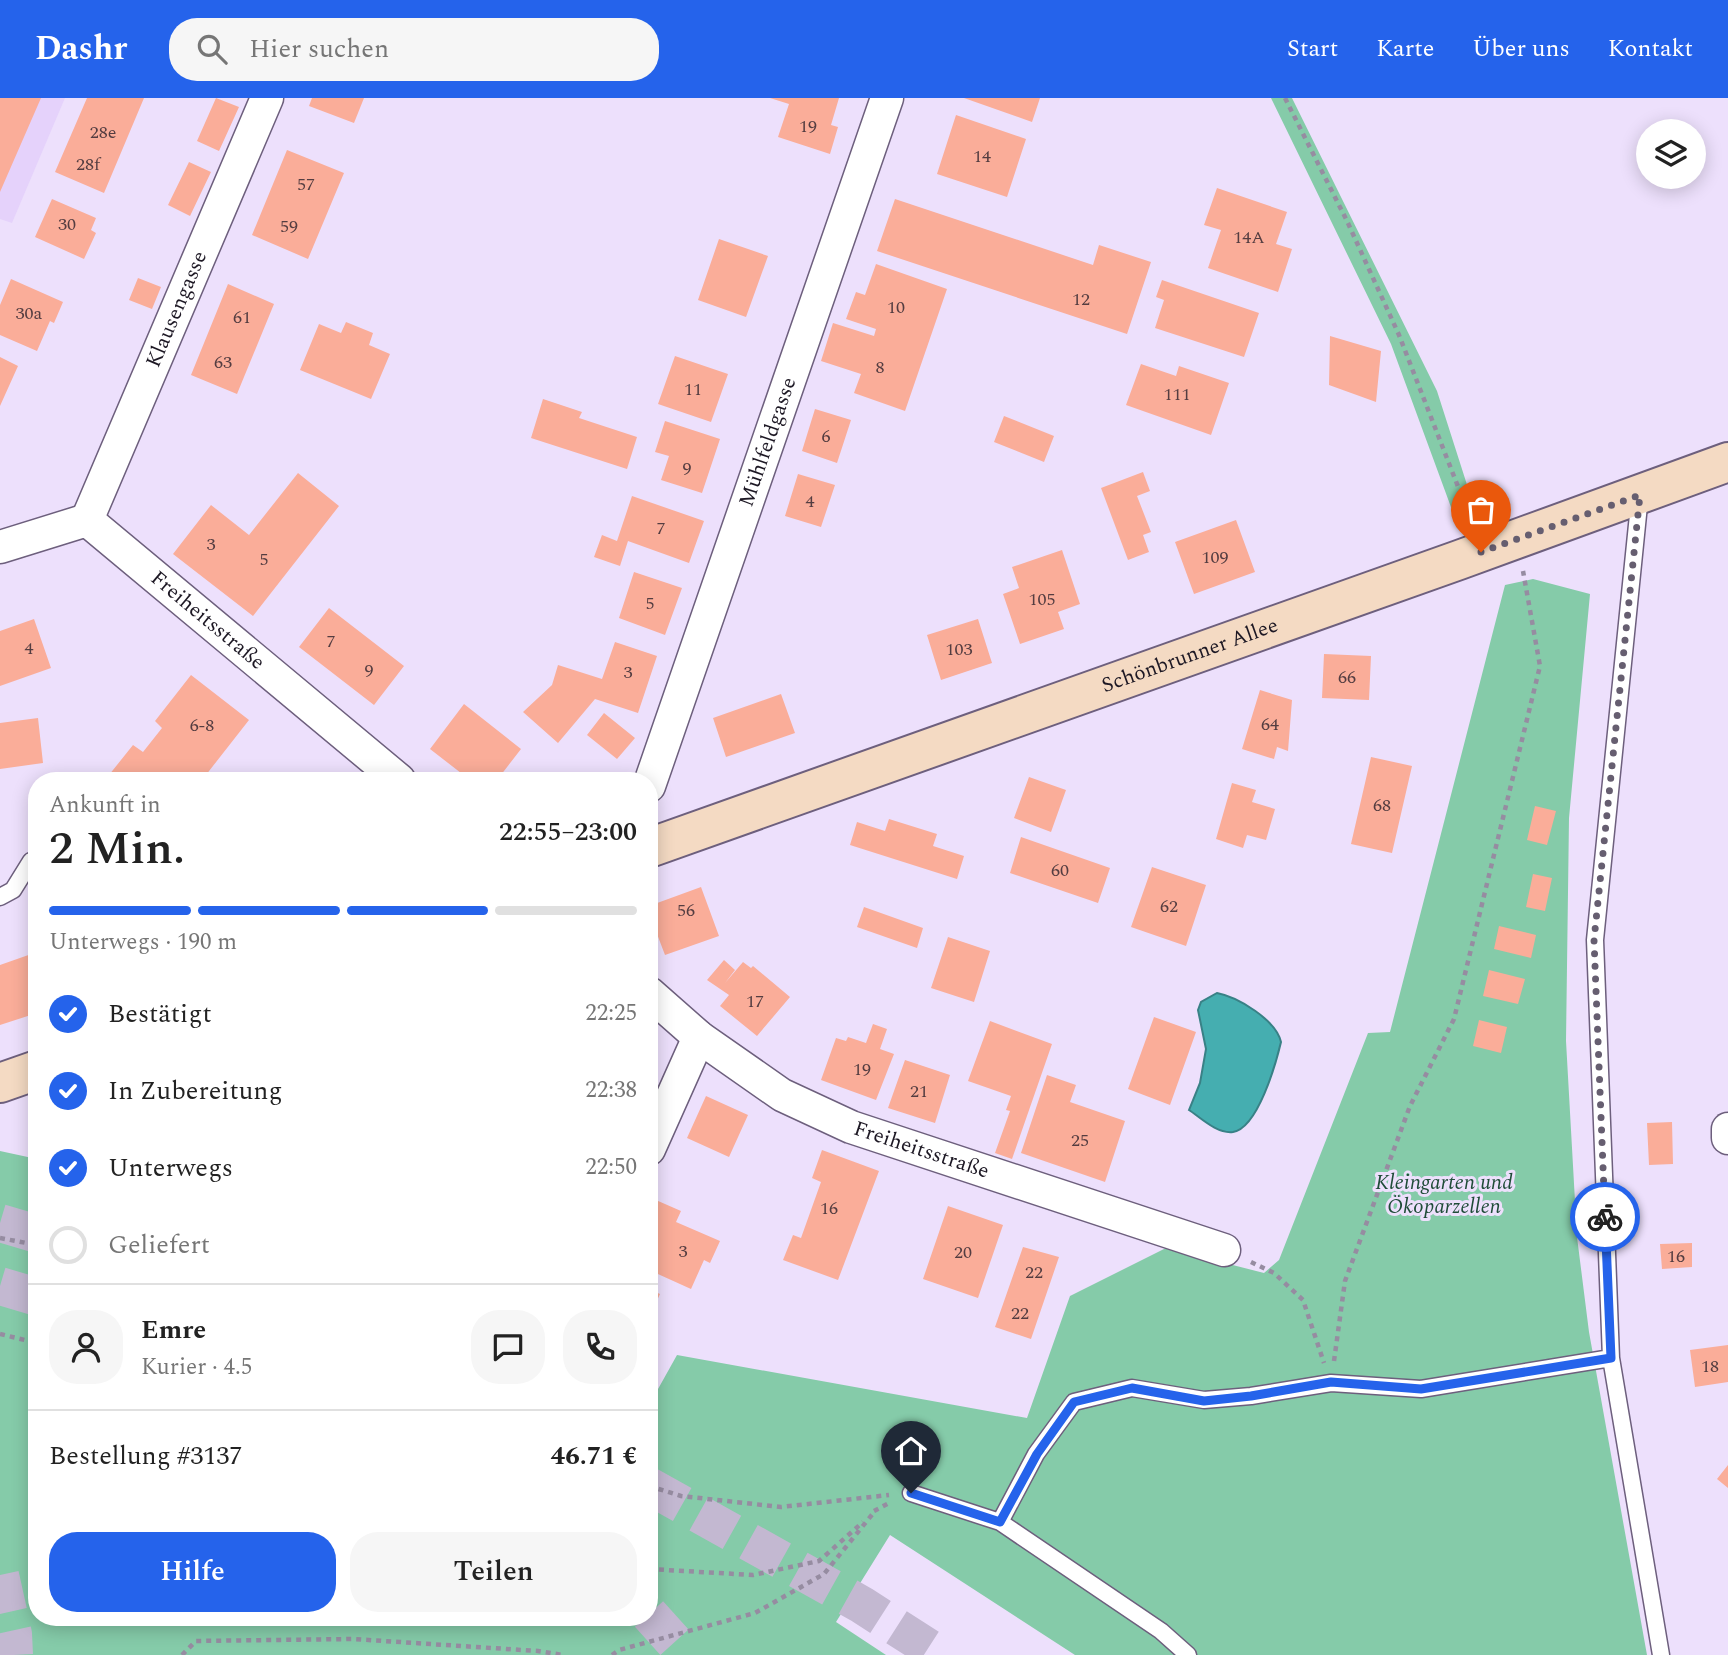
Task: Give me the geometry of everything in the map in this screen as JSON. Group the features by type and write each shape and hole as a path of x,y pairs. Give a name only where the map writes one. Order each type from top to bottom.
{"main road":[{"name":"Schönbrunner Allee","path":"658,845 1728,462"},
{"path":"0,1083 28,1073"}],"street":[{"name":"Klausengasse","path":"87,520 267,98"},
{"name":"Mühlfeldgasse","path":"654,772 887,98"},
{"path":"0,547 87,520"},
{"name":"Freiheitsstraße","path":"87,520 389,772"},
{"name":"Freiheitsstraße","path":"658,1001 699,1037 782,1095 850,1127 1224,1250"},
{"path":"658,1129 699,1037"},
{"path":"1728,1129 1728,1138"}],"lane":[{"path":"1640,495 1594,940 1611,1358 1661,1655"},
{"path":"0,897 13,890 28,866"},
{"path":"1000,1522 1037,1454 1074,1402 1132,1388 1204,1401 1331,1382 1421,1389 1611,1358"},
{"path":"911,1493 1000,1522 1161,1631 1188,1655"}],"path":[{"path":"1285,98 1347,221 1399,335 1472,522"},
{"path":"1331,1382 1345,1281 1410,1106 1454,1019 1540,666 1518,539"},
{"path":"0,1238 28,1243"},
{"path":"1224,1250 1274,1273 1303,1300 1331,1382"},
{"path":"0,1334 28,1341"},
{"path":"658,1489 681,1496 781,1507 911,1493"},
{"path":"658,1570 753,1575 819,1561 875,1511 911,1493"},
{"path":"612,1655 619,1650 755,1613 824,1574 875,1511"},
{"path":"182,1655 196,1641 353,1639 563,1655"}],"shaded area":[{"path":"0,98 65,98 12,223 0,219"},
{"path":"1217,993 1235,999 1255,1011 1272,1026 1281,1042 1258,1107 1242,1128 1233,1132 1215,1128 1189,1110 1200,1083 1206,1049 1198,1010 1201,1002"}],"green space":[{"path":"1271,98 1292,98 1437,391 1469,491 1487,506 1455,518 1391,344"},
{"name":"Kleingarten und Ökoparzellen","path":"1533,579 1590,594 1569,818 1566,1041 1577,1237 1589,1332 1647,1655 1075,1655 890,1535 836,1622 886,1655 0,1655 0,1151 28,1157 28,1626 658,1626 658,1389 677,1355 1027,1418 1070,1296 1166,1248 1264,1273 1279,1260 1368,1033 1390,1032 1505,585"}],"building":[{"path":"0,98 41,98 0,192"},
{"path":"87,98 144,98 104,193 55,172"},
{"path":"216,98 239,107 219,151 197,141"},
{"path":"312,98 364,98 354,123 309,106"},
{"path":"770,98 839,98 831,125 838,127 830,154 778,137 789,104"},
{"path":"964,98 1040,98 1032,122"},
{"path":"956,115 1026,139 1007,197 937,174"},
{"path":"287,150 344,173 308,259 252,235"},
{"path":"189,162 211,172 190,216 168,205"},
{"path":"1217,188 1287,212 1276,244 1292,249 1278,292 1208,268 1221,230 1204,225"},
{"path":"52,199 96,218 91,230 96,233 84,259 35,237"},
{"path":"895,199 1093,265 1099,245 1151,262 1127,334 877,251"},
{"path":"719,239 768,256 746,317 698,300"},
{"path":"876,264 947,289 905,411 854,393 861,374 821,361 833,323 874,336 876,329 846,319 856,292 865,295"},
{"path":"138,278 161,287 152,309 129,300"},
{"path":"11,279 63,302 54,323 50,321 37,351 0,335 0,305"},
{"path":"1162,280 1259,313 1244,357 1155,328 1164,300 1156,297"},
{"path":"228,284 274,304 237,394 191,375"},
{"path":"346,322 373,333 369,345 390,354 371,399 300,370 319,324 341,333"},
{"path":"1330,336 1381,351 1376,402 1329,385"},
{"path":"675,356 728,374 711,422 658,404"},
{"path":"0,357 18,366 0,406"},
{"path":"1141,364 1176,376 1179,366 1229,383 1211,435 1126,405"},
{"path":"543,399 582,412 579,418 637,437 627,469 531,438"},
{"path":"815,409 851,420 837,463 802,451"},
{"path":"1004,416 1054,436 1044,462 994,442"},
{"path":"665,421 720,439 702,493 661,480 669,456 655,452"},
{"path":"1143,472 1150,491 1137,496 1151,532 1143,535 1149,552 1128,560 1101,488"},
{"path":"298,473 339,506 253,616 173,554 211,505 249,535"},
{"path":"798,474 835,485 821,527 785,516"},
{"path":"632,496 704,521 689,563 628,541 620,566 594,557 602,535 617,541"},
{"path":"1236,520 1255,572 1194,594 1175,542"},
{"path":"1062,550 1080,604 1058,612 1064,629 1020,644 1003,594 1019,588 1012,567"},
{"path":"634,572 682,588 665,635 619,618"},
{"path":"329,608 404,666 374,705 299,647"},
{"path":"34,619 51,668 0,686 0,631"},
{"path":"978,619 992,663 941,680 927,635"},
{"path":"615,642 657,656 638,713 595,699 558,743 523,712 552,685 558,665 602,679"},
{"path":"1324,654 1371,656 1369,700 1322,698"},
{"path":"191,675 249,720 208,772 111,772 133,745 143,752 162,728 155,721"},
{"path":"1260,690 1292,700 1288,751 1277,747 1274,759 1242,749"},
{"path":"781,694 795,733 726,757 713,718"},
{"path":"464,704 521,749 503,772 460,772 430,749"},
{"path":"604,713 635,738 617,759 587,735"},
{"path":"38,718 43,763 0,769 0,723"},
{"path":"1371,757 1412,766 1392,853 1351,844"},
{"path":"1029,777 1066,790 1051,832 1014,818"},
{"path":"1232,783 1256,790 1252,802 1275,809 1266,840 1247,835 1243,848 1216,839"},
{"path":"1535,806 1556,811 1547,845 1527,840"},
{"path":"889,819 937,834 933,846 964,856 957,879 850,845 857,822 885,831"},
{"path":"1021,837 1110,868 1098,903 1010,873"},
{"path":"1152,867 1206,885 1186,946 1131,927"},
{"path":"1533,874 1552,878 1545,911 1526,907"},
{"path":"701,887 719,936 665,955 658,937 658,903"},
{"path":"864,907 923,928 917,948 857,927"},
{"path":"1499,926 1536,935 1531,958 1494,949"},
{"path":"948,937 990,951 974,1002 931,988"},
{"path":"28,955 28,1016 0,1025 0,965"},
{"path":"724,960 735,970 725,983 743,962 751,968 753,966 790,997 757,1036 720,1006 729,995 707,980"},
{"path":"1489,970 1525,979 1518,1004 1483,996"},
{"path":"1154,1017 1196,1032 1170,1105 1128,1089"},
{"path":"1479,1020 1507,1027 1501,1053 1473,1046"},
{"path":"990,1021 1052,1044 1012,1159 995,1153 1010,1111 1006,1110 1011,1096 968,1081"},
{"path":"873,1024 887,1029 880,1049 894,1054 876,1100 821,1080 836,1038 846,1041 848,1037 866,1043"},
{"path":"905,1060 950,1075 935,1123 888,1108"},
{"path":"1047,1075 1076,1085 1070,1102 1125,1121 1105,1182 1021,1153"},
{"path":"706,1096 748,1115 729,1157 687,1138"},
{"path":"1672,1122 1673,1164 1649,1165 1647,1123"},
{"path":"822,1150 879,1171 838,1280 783,1260 793,1235 801,1238 821,1182 812,1178"},
{"path":"658,1201 681,1211 676,1222 720,1241 710,1263 704,1260 691,1289 658,1274"},
{"path":"948,1206 1003,1225 978,1298 923,1279"},
{"path":"1692,1243 1692,1267 1662,1269 1660,1244"},
{"path":"1023,1247 1059,1257 1031,1339 995,1327"},
{"path":"1728,1345 1728,1382 1695,1387 1690,1350"},
{"path":"1728,1465 1728,1488 1717,1479"}],"tunnel":[{"path":"0,1223 28,1231"},
{"path":"0,1286 28,1294"},
{"path":"658,1491 862,1605 940,1655"},
{"path":"0,1575 13,1634 14,1655"},
{"path":"658,1624 686,1655"}],"way so far":[{"path":"1481,552 1640,495 1594,940 1605,1217"}],"route":[{"path":"911,1493 1000,1522 1037,1454 1074,1402 1132,1388 1204,1401 1331,1382 1421,1389 1611,1358 1605,1217"}]}
